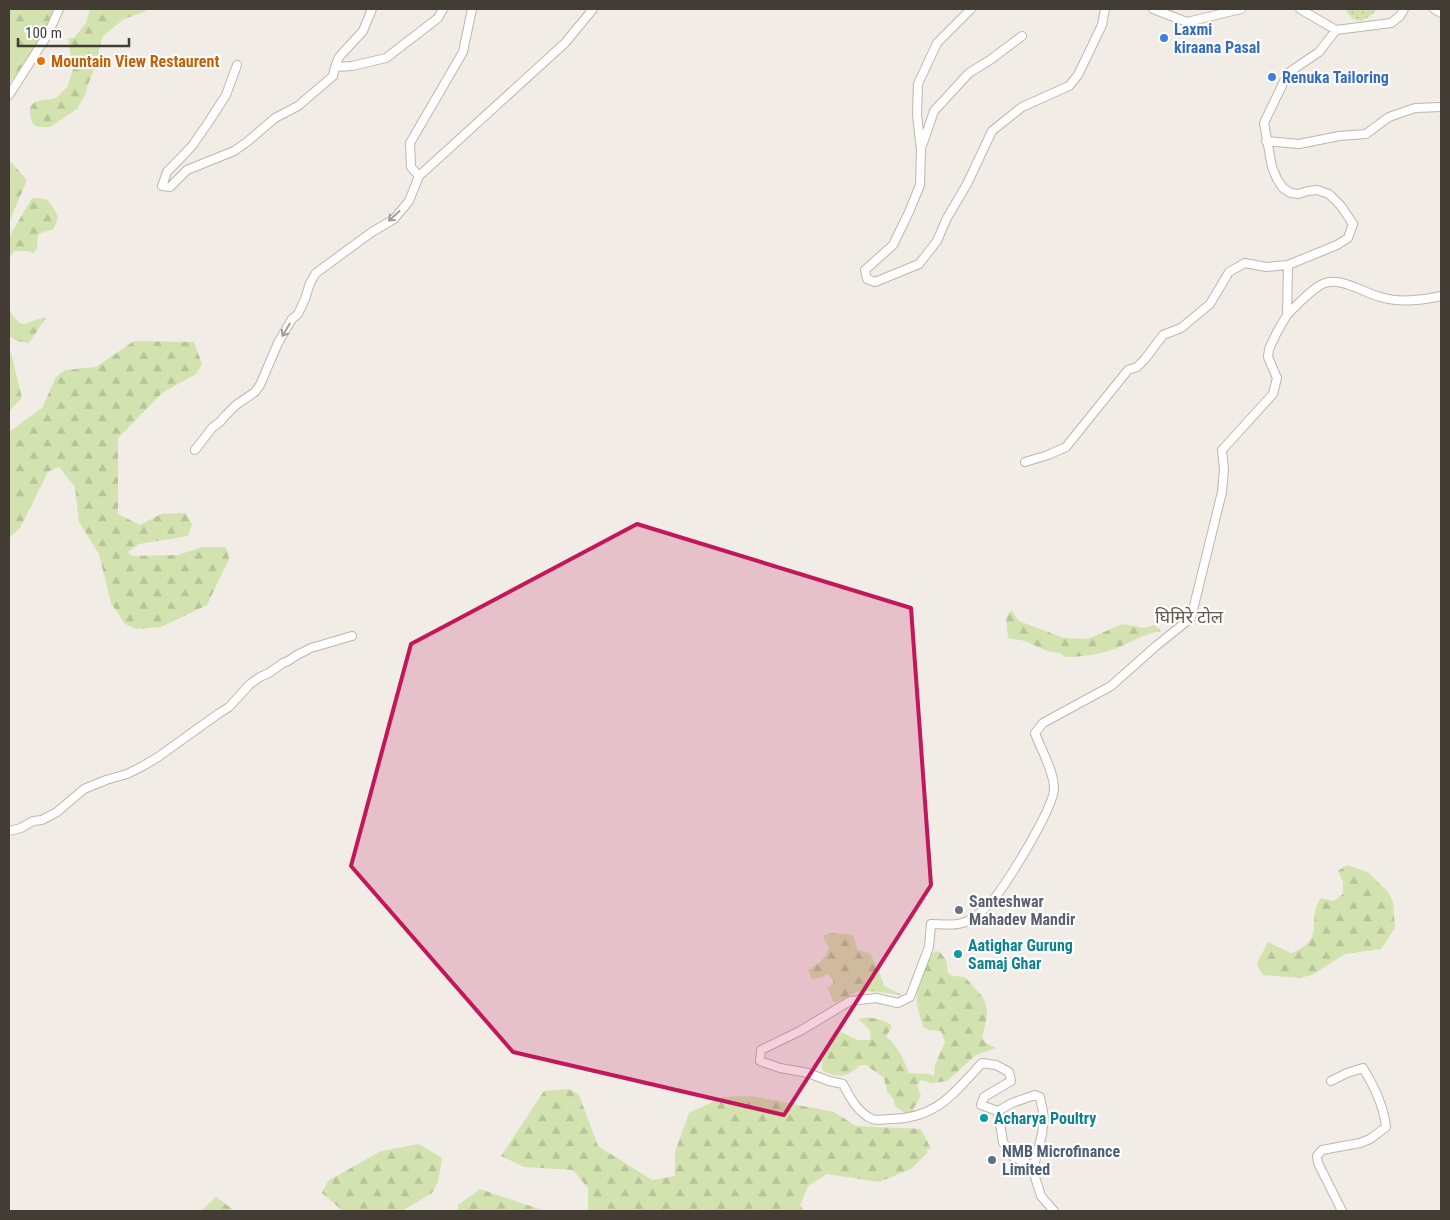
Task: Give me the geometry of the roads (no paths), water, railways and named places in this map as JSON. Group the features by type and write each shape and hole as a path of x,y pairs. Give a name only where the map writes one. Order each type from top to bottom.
{"street":[{"path":"9,95 48,34 58,9"},
{"path":"237,65 226,95 192,146 167,172 162,186 170,187 187,170 234,151 275,118 298,106 333,76 339,57 363,30 372,9"},
{"path":"335,68 386,58 438,18 443,9"},
{"path":"419,176 411,167 410,143 463,52 472,9"},
{"path":"195,450 212,428 232,409 255,392 260,385 278,343 292,319 298,314 310,282 316,273 372,232 394,219 409,201 419,176 566,43 593,9"},
{"path":"971,9 936,43 918,84 917,115 921,150 920,185 893,245 865,270 866,279 875,282 919,264 937,241 968,184 992,131 1022,107 1069,86 1078,75 1102,25 1105,9"},
{"path":"1153,9 1187,22 1241,9"},
{"path":"1300,9 1336,30 1391,23 1400,16 1404,9"},
{"path":"1434,9 1441,13"},
{"path":"1025,462 1066,448 1128,370 1137,367 1145,359 1163,335 1181,328 1210,304 1229,272 1245,263 1266,267 1288,265 1337,245 1348,238 1353,224 1341,206 1329,194 1316,190 1308,190 1298,194 1291,193 1283,188 1276,179 1266,141 1264,123 1288,73 1319,52 1336,30"},
{"path":"921,150 934,111 969,73 1022,36"},
{"path":"1266,141 1299,144 1339,136 1366,134 1389,117 1416,108 1441,107"},
{"path":"1287,316 1288,265"},
{"path":"1054,1211 1040,1196 1035,1177 1034,1166 1044,1117 1040,1098 1035,1095 998,1110 981,1105 984,1097 1010,1081 1009,1072 996,1065 982,1063 939,1106 926,1113 896,1119 873,1120 860,1110 843,1084 760,1061 761,1050 800,1031 850,1001 876,998 898,1003 910,997 929,947 931,924 962,923 981,912 993,900 1024,854 1050,805 1054,789 1052,775 1035,733 1043,723 1111,686 1191,618 1222,492 1224,470 1222,450 1273,394 1277,378 1268,357 1269,349 1287,316 1311,292 1325,283 1339,282 1381,298 1394,300 1430,299 1441,296"},
{"path":"9,831 21,828 33,821 42,820 56,812 84,790 106,780 126,774 158,757 229,707 250,684 297,655 311,648 352,636"},
{"path":"1331,1081 1363,1068 1371,1081 1385,1114 1386,1128 1370,1139 1360,1143 1322,1150 1317,1156 1318,1163 1342,1211"},
{"path":"998,1110 1003,1142 1013,1157 1034,1166"}],"place":[{"name":"Laxmi kiraana Pasal","path":"1164,38"},
{"name":"Mountain View Restaurent","path":"41,61"},
{"name":"Renuka Tailoring","path":"1272,77"},
{"name":"Santeshwar Mahadev Mandir","path":"959,910"},
{"name":"Aatighar Gurung Samaj Ghar","path":"958,954"},
{"name":"Acharya Poultry","path":"984,1118"},
{"name":"NMB Microfinance Limited","path":"992,1160"}],"district":[{"name":"घिमिरे टोल","path":"1189,617"}]}
